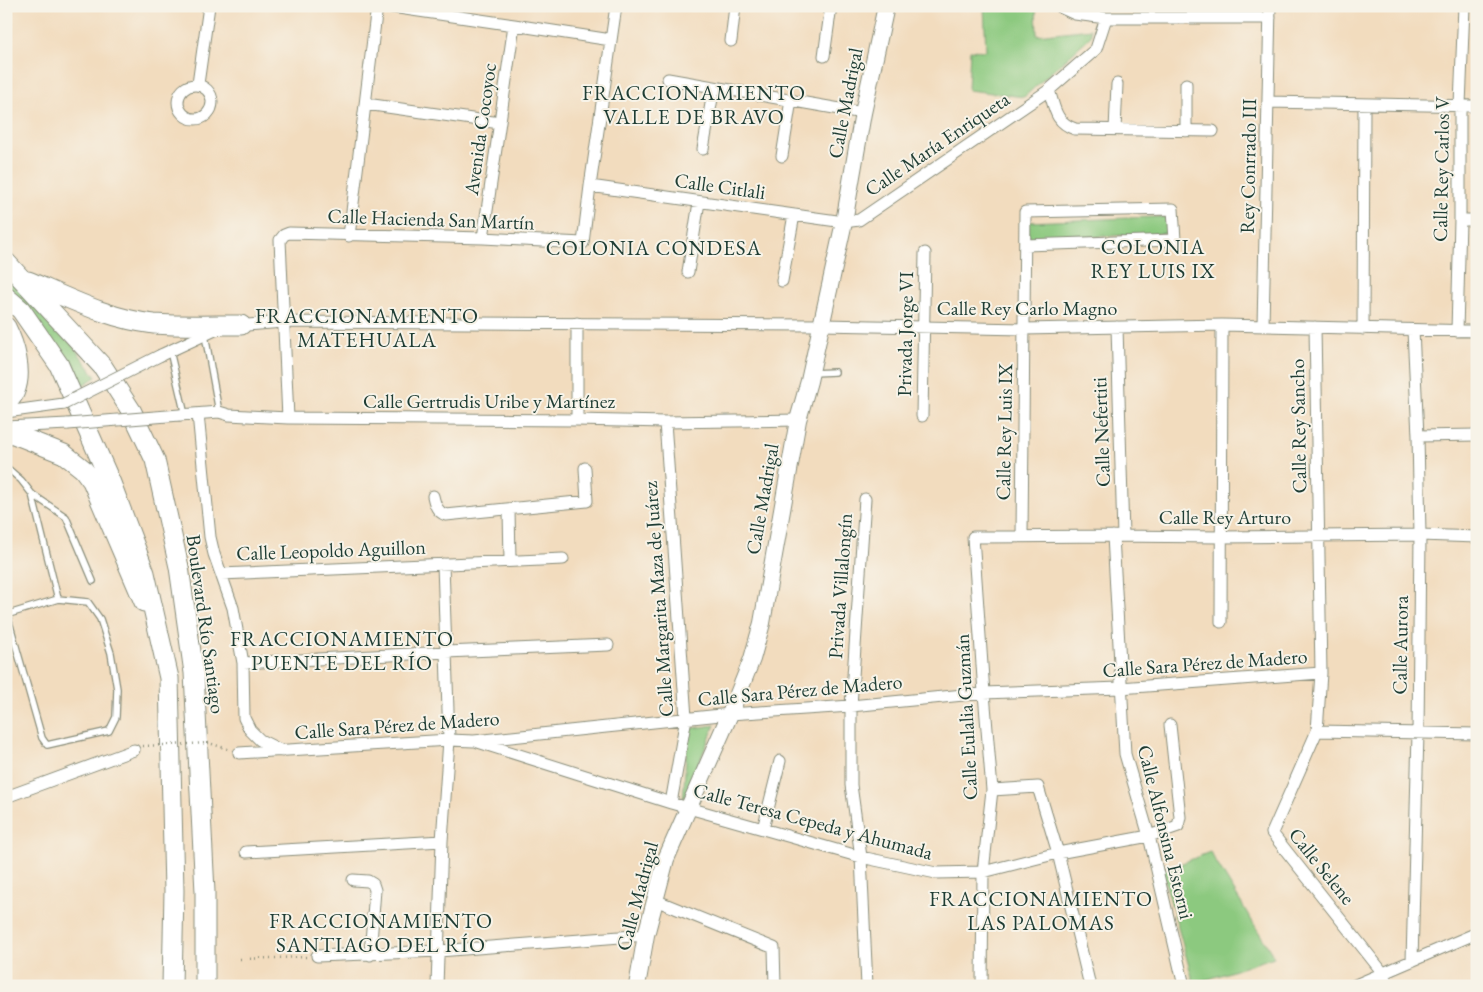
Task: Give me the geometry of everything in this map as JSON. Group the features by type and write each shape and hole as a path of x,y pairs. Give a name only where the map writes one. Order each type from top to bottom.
{"main road":[{"name":"Boulevard Río Santiago","path":"6,262 103,367 132,412 155,460 179,567 194,673 205,892 205,986"},
{"path":"21,278 96,310 154,324 241,325"},
{"path":"6,297 21,310 59,365 111,483 145,573 169,678 174,891 172,986"},
{"path":"6,327 14,349 18,372 15,392 6,404"},
{"path":"6,431 64,454 82,469 92,481 159,635"}],"street":[{"path":"198,84 209,6"},
{"path":"349,236 377,6"},
{"path":"385,6 611,40"},
{"path":"590,186 616,6"},
{"path":"731,42 735,6"},
{"path":"824,56 831,6"},
{"name":"Calle Madrigal","path":"637,986 646,935 666,859 730,714 752,658 762,623 798,420 811,373 844,222 863,113 886,6"},
{"path":"1061,6 1075,14 1106,18 1173,12 1270,12"},
{"name":"Calle Rey Carlos V","path":"1457,331 1460,220 1460,105 1464,6"},
{"name":"Rey Conrrado III","path":"1263,326 1270,12"},
{"name":"Calle María Enriqueta","path":"844,222 859,220 1049,90 1096,49 1106,18"},
{"name":"Avenida Cocoyoc","path":"482,238 514,24"},
{"path":"668,79 863,113"},
{"path":"1115,130 1117,84"},
{"path":"1186,84 1186,130"},
{"path":"703,149 714,87"},
{"path":"1049,90 1057,117 1066,126 1075,129 1213,131"},
{"path":"782,156 791,100"},
{"path":"1268,102 1477,106"},
{"path":"366,104 500,122"},
{"path":"1363,329 1364,104"},
{"name":"Calle Citlali","path":"590,186 844,222"},
{"name":"Calle Hacienda San Martín","path":"283,322 280,240 284,235 289,233 482,238 583,243 590,186"},
{"path":"688,272 699,202"},
{"name":"Calle Rey Luis IX","path":"1022,536 1025,212 1174,209 1175,240 1025,245"},
{"path":"782,281 794,215"},
{"path":"1460,220 1477,220"},
{"name":"Privada Jorge VI","path":"922,416 925,253"},
{"path":"283,322 288,418"},
{"name":"Calle Rey Carlo Magno","path":"6,412 64,404 215,330 241,325 283,322 822,325 1024,329 1222,325 1477,331"},
{"path":"576,323 577,420"},
{"path":"1221,622 1222,325"},
{"name":"Calle Nefertiti","path":"1117,327 1118,536"},
{"name":"Calle Rey Sancho","path":"1315,327 1321,673"},
{"name":"Calle Aurora","path":"1412,961 1418,733 1420,535 1413,330"},
{"name":"Calle Gertrudis Uribe y Martínez","path":"6,427 219,412 228,415 288,418 665,422 798,420"},
{"path":"198,414 210,537 233,608 243,663 244,718 250,730 260,740 284,751"},
{"name":"Calle Margarita Maza de Juárez","path":"665,422 686,718 671,803"},
{"path":"1418,436 1477,436"},
{"path":"433,496 435,506 440,513 446,515 588,501 585,468"},
{"name":"Privada Villalongín","path":"865,499 850,706 851,785 861,857 867,986"},
{"path":"509,510 510,561"},
{"name":"Calle Alfonsina Estorni","path":"1118,536 1120,688 1124,754 1148,836 1184,986"},
{"name":"Calle Rey Arturo","path":"973,537 1477,536"},
{"name":"Calle Eulalia Guzmán","path":"973,537 992,790 983,872 982,986"},
{"name":"Calle Leopoldo Aguillon","path":"221,574 563,559"},
{"path":"437,986 442,840 449,740 443,564"},
{"path":"243,663 608,645"},
{"name":"Calle Sara Pérez de Madero","path":"239,754 449,740 474,741 686,718 850,706 984,693 1120,688 1321,673"},
{"name":"Calle Selene","path":"1321,673 1317,731 1272,833 1383,973 1388,986"},
{"name":"Calle Teresa Cepeda y Ahumada","path":"474,741 671,803 861,857 936,872 983,872 1058,853 1148,836 1178,826 1180,817 1170,725"},
{"path":"1317,731 1477,734"},
{"path":"6,797 138,748"},
{"path":"763,829 780,761"},
{"path":"992,790 1038,787 1058,853 1090,986"},
{"path":"246,852 442,840"},
{"path":"353,880 368,881 373,884 375,890 370,955"},
{"path":"655,900 774,948 775,986"},
{"path":"1353,986 1477,933"},
{"path":"317,956 438,951 646,935"}],"lane":[{"path":"205,335 219,412"},
{"path":"166,353 182,415"},
{"path":"811,373 835,372"},
{"path":"6,467 21,480 32,494 66,517 93,581"},
{"path":"32,494 58,599"},
{"path":"58,599 88,602 100,619 111,653 117,689 116,718 109,731 46,745 42,738 8,618 9,614 58,599"}],"path":[{"path":"138,748 210,743 239,754"},
{"path":"240,959 317,956"}],"green space":[{"path":"984,6 1036,6 1037,35 1091,29 1091,36 1024,97 968,90 970,50 986,51"},
{"path":"1166,217 1168,233 1029,240 1028,222"},
{"path":"6,270 57,324 96,377 78,388 6,291"},
{"path":"715,725 683,800 688,729"},
{"path":"1210,852 1274,957 1194,984 1162,871"}],"district":[{"name":"FRACCIONAMIENTO VALLE DE BRAVO","path":"694,105"},
{"name":"COLONIA CONDESA","path":"654,248"},
{"name":"COLONIA REY LUIS IX","path":"1153,259"},
{"name":"FRACCIONAMIENTO MATEHUALA","path":"367,328"},
{"name":"FRACCIONAMIENTO PUENTE DEL RÍO","path":"342,651"},
{"name":"FRACCIONAMIENTO LAS PALOMAS","path":"1041,911"},
{"name":"FRACCIONAMIENTO SANTIAGO DEL RÍO","path":"381,933"}]}
